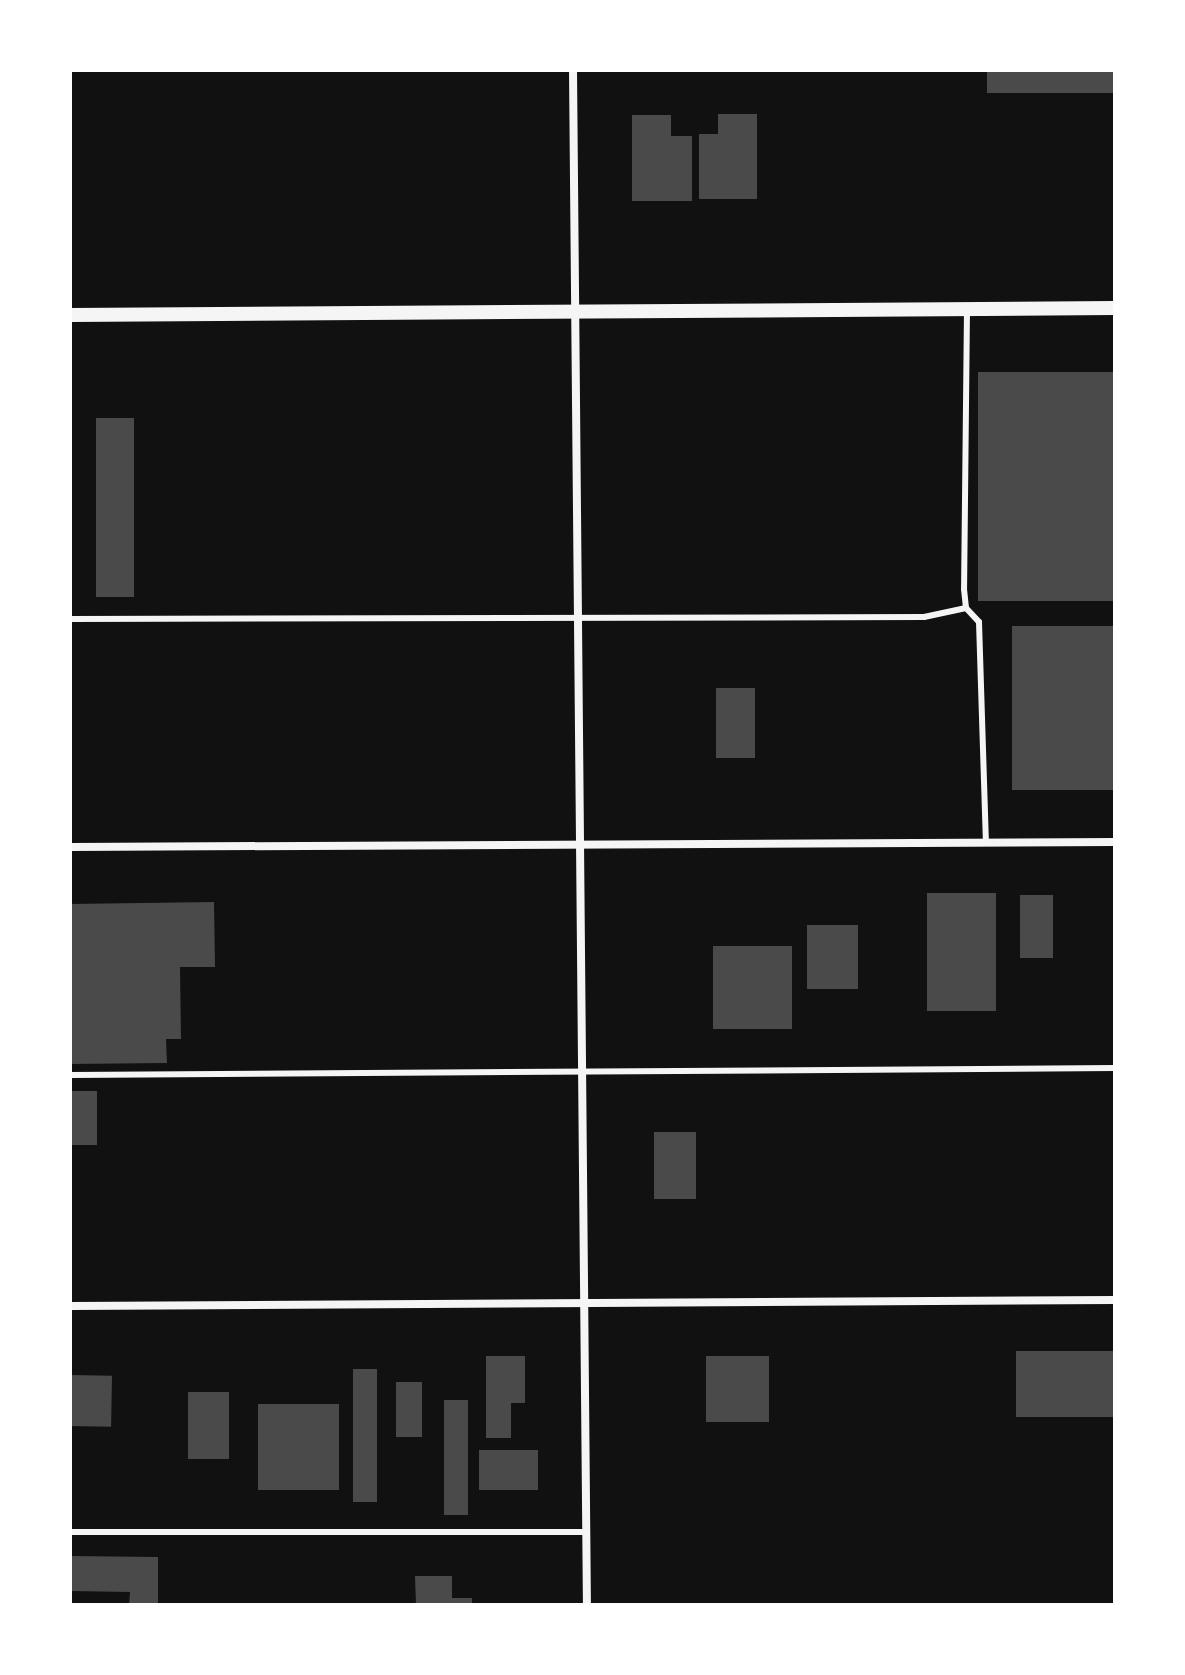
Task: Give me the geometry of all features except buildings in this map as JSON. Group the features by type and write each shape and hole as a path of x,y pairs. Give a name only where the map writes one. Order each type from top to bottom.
{"street":[{"path":"573,70 587,1605"},
{"path":"70,315 1115,308"},
{"path":"70,847 1115,842"},
{"path":"70,1306 1115,1300"}],"lane":[{"path":"967,309 966,608 979,622 986,843"},
{"path":"70,619 924,617 966,608"},
{"path":"70,1075 1115,1068"},
{"path":"70,1532 586,1532"}]}
